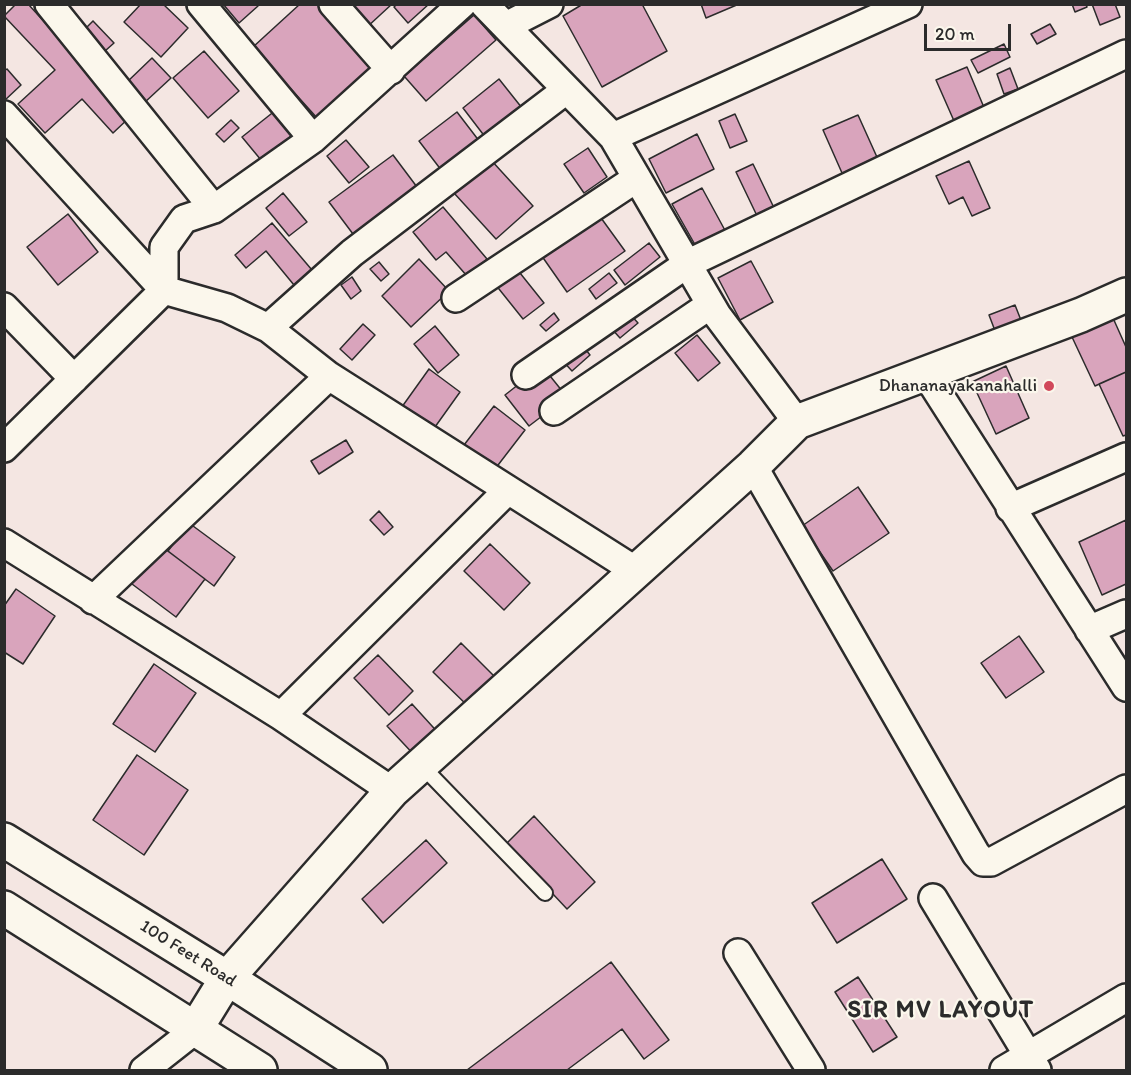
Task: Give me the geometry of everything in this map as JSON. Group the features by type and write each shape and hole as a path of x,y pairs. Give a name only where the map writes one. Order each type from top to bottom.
{"street":[{"path":"50,4 214,209"},
{"path":"201,4 313,139"},
{"path":"333,4 391,70"},
{"path":"4,448 164,291 164,247 184,219 214,209 313,139 462,4"},
{"path":"483,4 613,137 710,305 797,422"},
{"path":"506,26 549,4"},
{"path":"613,137 908,4"},
{"path":"526,375 687,264 1126,54"},
{"path":"268,328 360,246 566,90"},
{"path":"4,115 164,291 227,308 268,328 330,376 636,571"},
{"path":"456,298 637,178"},
{"path":"144,1071 195,1030 227,978 392,790 753,466 797,422 1081,315 1126,295"},
{"path":"554,411 710,305"},
{"path":"4,307 74,379"},
{"path":"926,374 1126,687"},
{"path":"93,600 330,376"},
{"path":"1010,508 1126,458"},
{"path":"753,466 976,854 983,862 991,862 1126,789"},
{"path":"281,716 508,490"},
{"path":"4,543 281,716 392,790"},
{"path":"1089,630 1126,614"},
{"name":"100 Feet Road","path":"7,845 227,978 370,1071"},
{"path":"933,898 1033,1064"},
{"path":"4,908 260,1071"},
{"path":"738,953 811,1071"},
{"path":"1004,1071 1033,1064 1126,999"}],"lane":[{"path":"421,765 545,892"}],"building":[{"path":"16,4 28,4 131,116 113,133 82,99 45,133 18,104 55,70 4,16"},
{"path":"141,4 163,4 188,28 161,57 124,22"},
{"path":"223,4 256,4 258,6 239,23"},
{"path":"300,4 317,4 374,68 318,119 253,47"},
{"path":"352,4 392,4 366,28 348,8"},
{"path":"397,4 429,4 408,23 394,7"},
{"path":"583,4 642,4 667,51 602,87 563,16"},
{"path":"701,4 739,4 706,18"},
{"path":"1072,4 1086,4 1087,7 1075,12"},
{"path":"1092,4 1115,4 1120,17 1100,25"},
{"path":"474,15 496,40 426,101 404,76"},
{"path":"93,21 114,43 105,51 85,29"},
{"path":"1050,24 1056,34 1037,44 1031,34"},
{"path":"1004,44 1010,57 978,73 971,60"},
{"path":"204,51 239,91 208,118 173,78"},
{"path":"152,58 171,78 144,103 126,83"},
{"path":"967,67 988,117 958,130 936,80"},
{"path":"1010,68 1018,89 1004,94 997,74"},
{"path":"7,69 21,85 4,101 4,71"},
{"path":"499,79 526,113 489,142 463,108"},
{"path":"276,110 295,133 261,160 242,137"},
{"path":"457,112 483,146 445,175 419,141"},
{"path":"735,114 747,141 730,148 719,121"},
{"path":"858,115 881,166 846,182 823,130"},
{"path":"231,120 239,128 224,142 216,134"},
{"path":"697,134 714,169 666,193 649,159"},
{"path":"346,140 369,167 349,183 327,156"},
{"path":"588,148 607,177 584,193 564,164"},
{"path":"393,155 420,191 356,238 329,202"},
{"path":"491,160 533,206 496,239 454,193"},
{"path":"969,161 990,208 972,216 963,197 949,204 936,176"},
{"path":"753,164 776,212 759,220 736,172"},
{"path":"702,188 727,234 698,250 672,204"},
{"path":"283,193 307,222 289,236 266,208"},
{"path":"443,207 487,259 467,276 446,252 436,260 413,232"},
{"path":"596,211 625,251 567,292 539,252"},
{"path":"68,214 98,252 58,285 27,247"},
{"path":"272,223 312,270 294,285 266,251 246,268 235,255"},
{"path":"649,243 660,257 625,285 614,270"},
{"path":"419,259 449,291 411,327 382,296"},
{"path":"751,261 773,302 740,320 718,278"},
{"path":"379,262 389,274 381,281 370,269"},
{"path":"516,268 544,303 523,319 495,284"},
{"path":"609,273 617,283 596,299 589,289"},
{"path":"352,277 361,291 351,299 341,285"},
{"path":"1015,305 1026,333 997,336 989,315"},
{"path":"628,312 638,323 620,338 611,328"},
{"path":"554,313 559,320 546,331 540,325"},
{"path":"1113,318 1126,347 1126,372 1095,386 1072,337"},
{"path":"363,324 375,335 352,360 340,349"},
{"path":"435,326 459,355 438,373 414,344"},
{"path":"697,335 720,363 698,381 675,353"},
{"path":"579,341 590,355 572,371 560,358"},
{"path":"542,366 567,397 529,426 505,395"},
{"path":"1006,366 1029,418 996,434 972,382"},
{"path":"429,369 460,392 430,434 399,411"},
{"path":"1126,372 1126,435 1123,436 1099,384"},
{"path":"494,406 525,430 495,469 464,445"},
{"path":"346,440 353,452 319,474 311,461"},
{"path":"858,487 889,533 833,571 802,526"},
{"path":"379,511 393,527 384,535 370,520"},
{"path":"1126,520 1126,584 1102,595 1079,542"},
{"path":"189,523 235,557 214,586 168,551"},
{"path":"157,543 205,579 176,617 128,581"},
{"path":"490,544 530,583 504,610 464,571"},
{"path":"16,589 55,616 23,664 4,652 4,606"},
{"path":"1019,636 1044,672 1006,698 981,663"},
{"path":"461,643 501,683 473,711 433,672"},
{"path":"378,655 413,691 389,715 354,678"},
{"path":"154,664 196,693 155,752 113,724"},
{"path":"412,704 442,737 418,759 387,726"},
{"path":"137,755 188,790 144,855 93,820"},
{"path":"534,816 595,882 567,909 506,844"},
{"path":"426,840 447,863 383,923 362,899"},
{"path":"882,859 907,899 837,943 812,903"},
{"path":"611,962 669,1040 644,1059 622,1029 567,1070 467,1070"},
{"path":"858,977 897,1037 873,1052 835,992"}],"place":[{"name":"Dhananayakanahalli","path":"1049,386"}],"district":[{"name":"SIR MV LAYOUT","path":"941,1011"}]}
